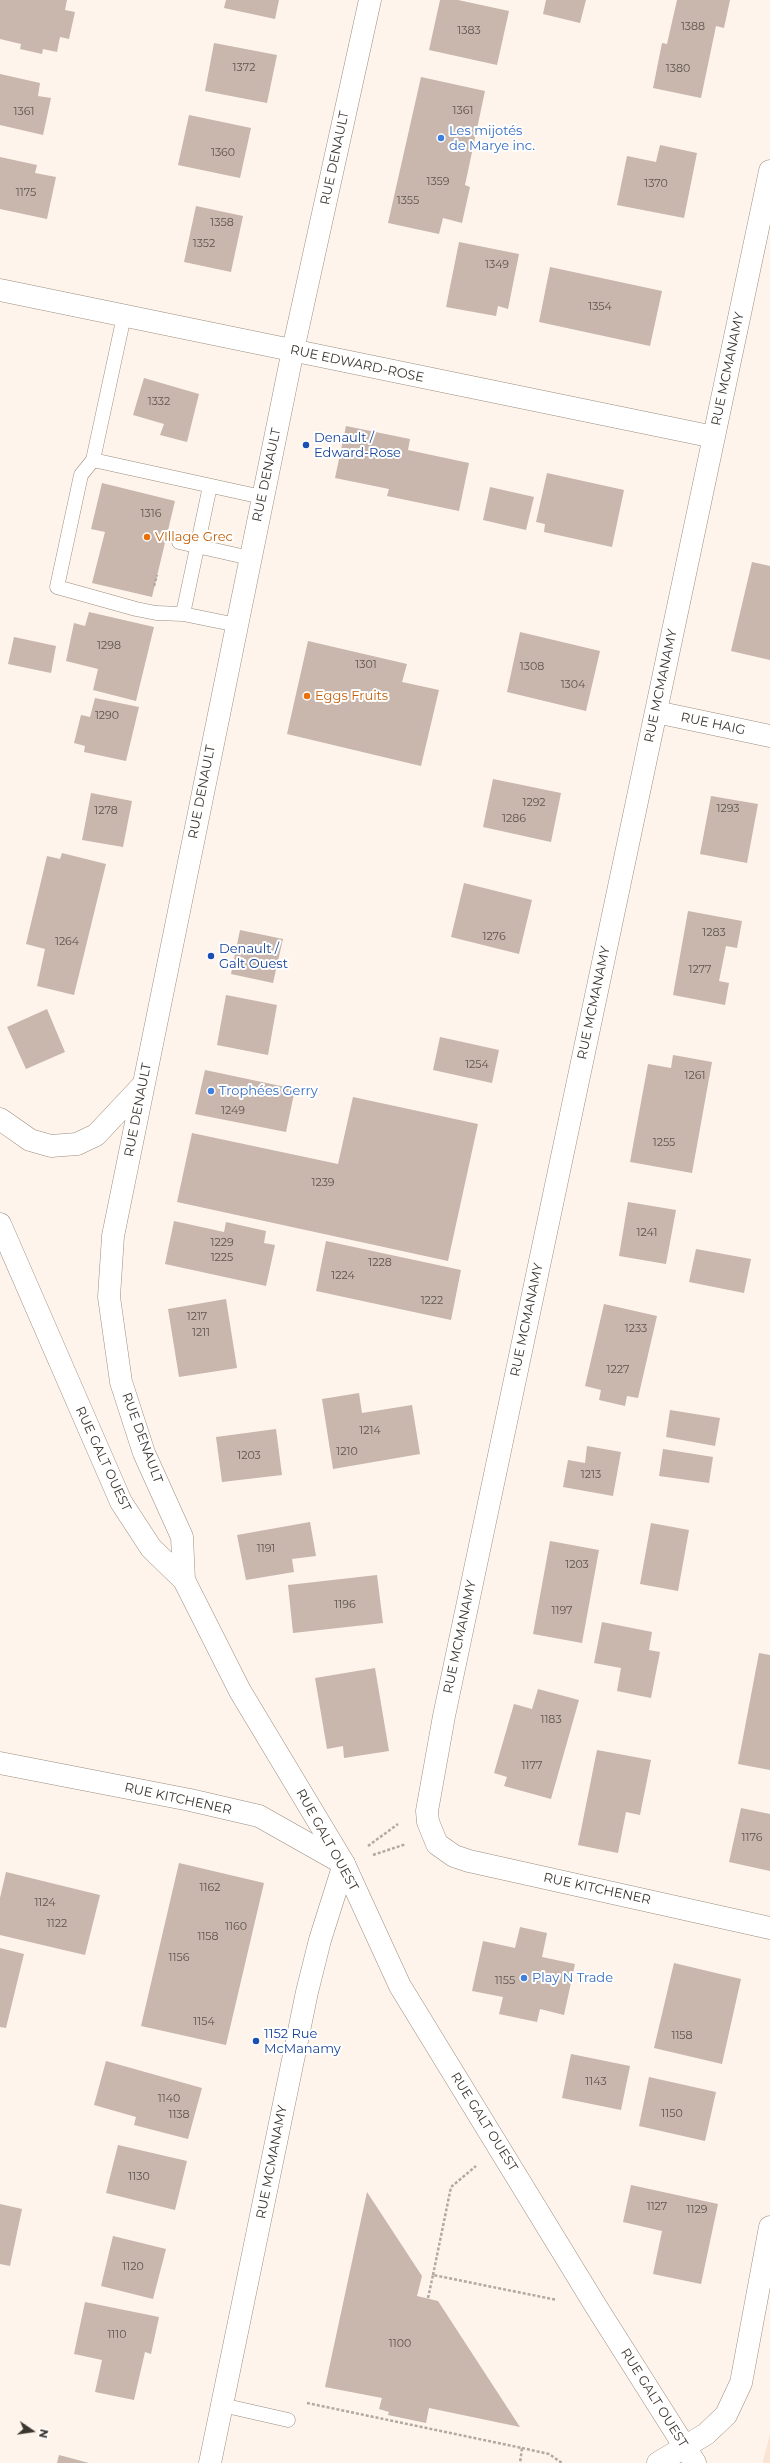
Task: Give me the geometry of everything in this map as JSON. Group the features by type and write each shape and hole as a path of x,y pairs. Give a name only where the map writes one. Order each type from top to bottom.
{"street":[{"name":"RUE DENAULT","path":"184,1580 182,1537 144,1453 121,1382 109,1297 112,1236 262,497 370,0"},
{"name":"RUE MCMANAMY","path":"433,1836 428,1822 428,1800 445,1708 770,171"},
{"name":"RUE EDWARD-ROSE","path":"0,290 714,437"},
{"name":"RUE HAIG","path":"656,712 770,736"},
{"path":"0,1119 30,1140 51,1146 77,1144 96,1135 142,1086"},
{"name":"RUE GALT OUEST","path":"0,1224 121,1502 151,1548 184,1580 240,1691 344,1864 400,1986 597,2308 690,2454"},
{"name":"RUE KITCHENER","path":"0,1763 190,1800 259,1816 344,1864"},
{"name":"RUE KITCHENER","path":"433,1836 437,1844 445,1850 454,1856 470,1861 770,1928"},
{"name":"RUE MCMANAMY","path":"210,2463 306,1992 320,1940 344,1864"},
{"path":"658,2463 690,2454 706,2434 726,2415 741,2383 770,2227"}],"lane":[{"path":"124,316 93,460 81,475 57,587 136,609 156,613 183,614 237,624"},
{"path":"93,460 262,497"},
{"path":"183,614 210,486"},
{"path":"179,542 250,558"},
{"path":"222,2405 288,2420"}],"path":[{"path":"344,1864 428,1800"},
{"path":"344,1864 433,1836"},
{"path":"428,2298 451,2186 463,2177"},
{"path":"433,2275 597,2308"},
{"path":"302,2402 549,2454 562,2463"},
{"path":"520,2463 522,2448"}],"shaded area":[{"path":"770,2434 770,2463 763,2463 763,2461"}],"building":[{"path":"0,0 67,0 65,10 75,12 69,39 60,37 57,52 43,49 42,54 20,49 21,44 0,39"},
{"path":"226,0 279,0 275,19 224,8"},
{"path":"440,0 458,0 509,11 497,65 429,50"},
{"path":"546,0 586,0 580,23 543,14"},
{"path":"677,0 730,0 724,28 716,26 701,98 653,88 662,43 667,44"},
{"path":"214,43 277,55 267,103 205,91"},
{"path":"0,74 40,83 38,96 51,98 43,135 0,125"},
{"name":"Les mijotés de Marye inc.","path":"421,77 485,91 465,185 470,187 462,223 443,218 439,234 388,223"},
{"path":"189,115 251,128 240,178 178,165"},
{"path":"660,145 697,153 684,218 617,205 627,156 656,162"},
{"path":"0,157 37,165 35,173 56,177 47,219 0,209"},
{"path":"196,206 243,216 231,272 184,262"},
{"path":"459,242 519,254 508,309 498,306 496,316 446,307"},
{"path":"550,267 662,291 650,346 539,322"},
{"path":"144,378 199,394 187,442 160,435 164,424 133,415"},
{"path":"346,426 410,439 408,450 469,463 459,511 387,496 389,489 335,478"},
{"path":"547,473 624,490 612,547 544,532 545,524 536,522"},
{"path":"102,483 175,501 152,597 92,583 105,532 91,529"},
{"path":"490,487 534,497 526,530 483,520"},
{"path":"752,562 770,566 770,660 731,651"},
{"path":"89,612 154,627 136,701 93,690 98,669 66,661 74,623 85,626"},
{"path":"520,632 600,651 586,711 507,692"},
{"path":"14,637 56,646 51,673 8,664"},
{"path":"308,641 407,664 402,682 439,690 421,766 287,734"},
{"path":"95,698 139,707 126,761 84,752 85,746 74,743 81,715 90,717"},
{"path":"493,779 561,793 551,842 483,827"},
{"path":"91,793 132,801 123,847 82,840"},
{"path":"711,796 758,804 747,863 700,854"},
{"path":"62,853 106,864 74,995 37,986 45,949 26,944 47,856 60,859"},
{"path":"464,883 532,900 519,954 451,937"},
{"path":"688,911 742,921 737,948 726,946 719,981 729,983 725,1005 673,995"},
{"path":"240,930 283,939 273,983 231,974"},
{"path":"226,995 277,1005 268,1055 217,1045"},
{"path":"47,1009 65,1052 26,1069 7,1027"},
{"path":"440,1037 499,1050 492,1083 433,1070"},
{"path":"673,1055 712,1062 692,1173 630,1162 648,1064 671,1068"},
{"path":"205,1070 295,1089 286,1132 195,1114"},
{"path":"353,1097 478,1124 448,1261 177,1202 192,1133 338,1164"},
{"path":"628,1202 676,1210 666,1264 619,1256"},
{"path":"174,1221 224,1232 226,1222 266,1231 264,1243 275,1245 266,1286 165,1264"},
{"path":"326,1241 461,1270 451,1320 316,1291"},
{"path":"696,1249 751,1259 744,1293 689,1282"},
{"path":"226,1299 237,1368 179,1377 168,1309"},
{"path":"604,1304 657,1316 638,1398 627,1396 625,1406 599,1400 601,1390 585,1386"},
{"path":"359,1393 362,1413 412,1405 420,1454 333,1469 322,1399"},
{"path":"670,1410 720,1418 715,1446 666,1437"},
{"path":"276,1429 282,1475 222,1482 216,1437"},
{"path":"587,1446 621,1452 613,1496 563,1487 568,1460 585,1463"},
{"path":"663,1449 713,1457 709,1483 659,1476"},
{"path":"310,1522 316,1556 292,1559 294,1572 246,1580 237,1535"},
{"path":"651,1523 689,1530 678,1591 640,1584"},
{"path":"550,1541 599,1550 582,1643 533,1634"},
{"path":"377,1575 383,1623 293,1633 288,1585"},
{"path":"602,1622 652,1632 649,1650 660,1652 651,1698 617,1691 621,1668 594,1663"},
{"path":"759,1653 770,1655 770,1770 738,1764"},
{"path":"375,1668 389,1751 344,1758 343,1746 327,1749 315,1678"},
{"path":"538,1689 579,1700 551,1799 504,1786 507,1777 494,1773 514,1704 532,1709"},
{"path":"597,1750 651,1760 640,1815 626,1812 618,1853 578,1845"},
{"path":"741,1808 770,1814 770,1871 729,1862"},
{"path":"179,1863 264,1883 226,2045 141,2026"},
{"path":"6,1872 100,1895 85,1955 0,1935 0,1898"},
{"name":"Play N Trade","path":"520,1927 547,1933 542,1957 575,1964 564,2015 540,2009 537,2022 499,2014 503,1997 472,1991 483,1941 515,1948"},
{"path":"0,1948 24,1954 6,2028 0,2027"},
{"path":"674,1963 741,1979 722,2064 654,2048"},
{"path":"571,2054 630,2066 621,2110 562,2098"},
{"path":"106,2061 202,2088 188,2139 134,2125 136,2117 94,2105"},
{"path":"649,2077 716,2092 705,2141 639,2126"},
{"path":"118,2145 187,2161 175,2210 106,2193"},
{"path":"631,2185 718,2204 701,2284 653,2274 662,2231 623,2222"},
{"path":"367,2192 422,2276 417,2296 438,2301 520,2427 429,2408 426,2423 388,2415 389,2412 379,2409 382,2398 325,2387"},
{"path":"0,2204 22,2209 10,2266 0,2264"},
{"path":"113,2236 166,2249 153,2299 101,2286"},
{"path":"85,2302 159,2317 151,2354 145,2352 134,2400 95,2392 102,2360 74,2354"},
{"path":"59,2455 89,2463 57,2463"}],"place":[{"name":"Les mijotés de Marye inc.","path":"441,138"},
{"name":"Denault / Edward-Rose","path":"306,445"},
{"name":"VIllage Grec","path":"147,537"},
{"name":"Eggs Fruits","path":"307,696"},
{"name":"Denault / Galt Ouest","path":"211,956"},
{"name":"Trophées Gerry","path":"211,1091"},
{"name":"Play N Trade","path":"524,1978"},
{"name":"1152 Rue McManamy","path":"256,2041"}]}
